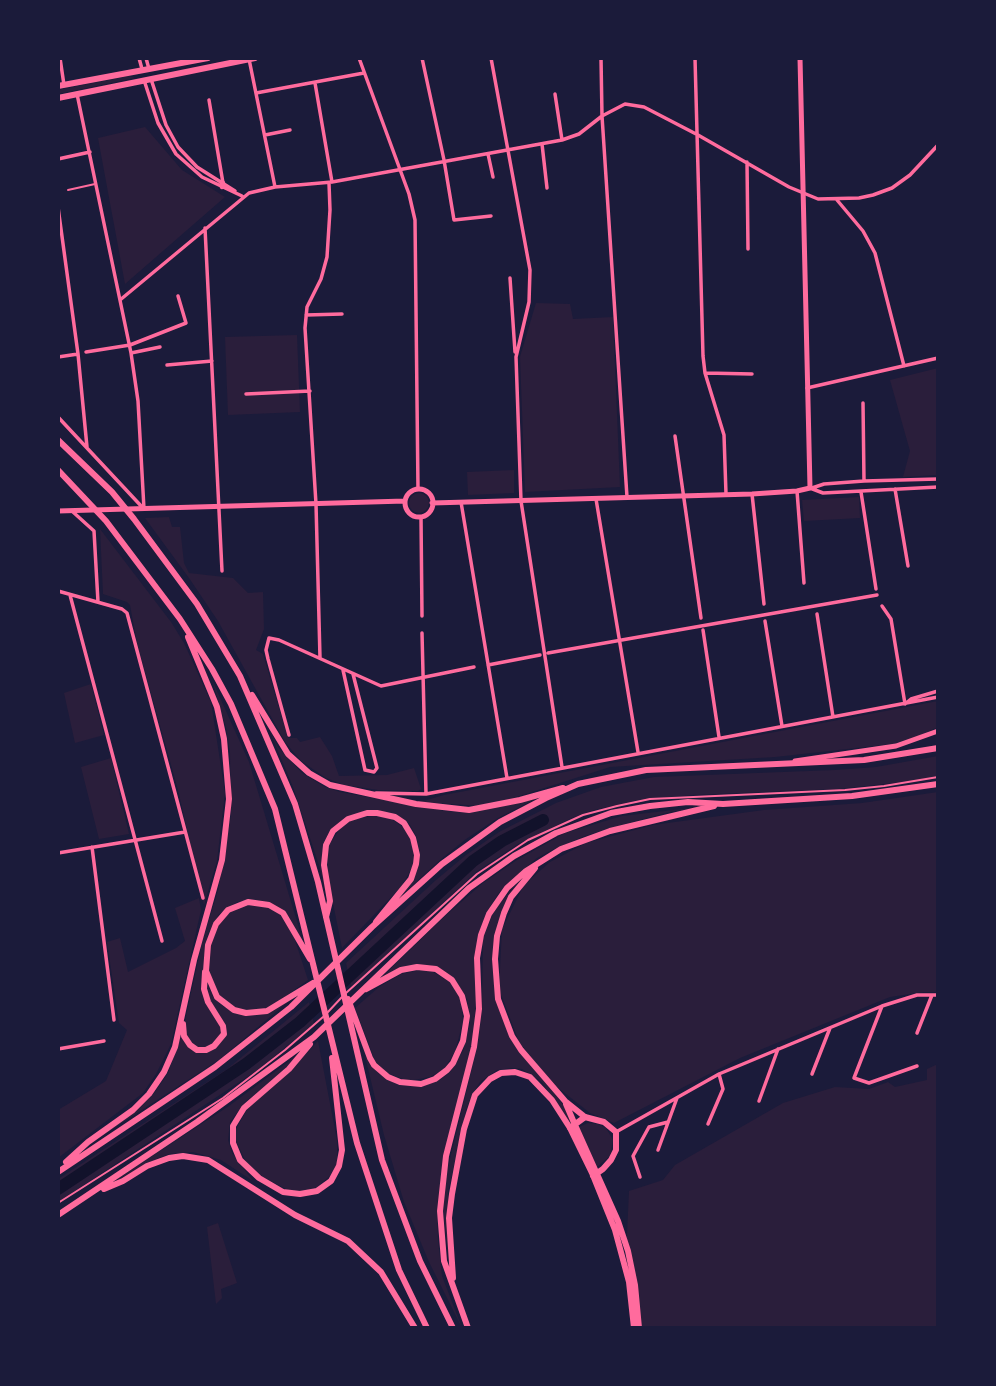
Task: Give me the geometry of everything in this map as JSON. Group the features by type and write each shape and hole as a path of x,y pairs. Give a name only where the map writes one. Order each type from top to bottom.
{"main road":[{"path":"61,85 205,58"},
{"path":"58,98 255,58"},
{"path":"432,503 752,494 810,488 800,58"},
{"path":"145,69 147,80"},
{"path":"58,440 112,492 197,604 280,743 299,765 330,785 416,804 469,810 646,770 864,760 938,748"},
{"path":"58,470 106,521 180,619 231,704 275,809 357,1143 399,1270 428,1328"},
{"path":"418,489 426,492 432,503 429,512 421,517 409,513 405,501 409,493 418,489"},
{"path":"58,511 405,501"},
{"path":"58,1171 88,1142 133,1110 149,1094 169,1061 222,860 229,799 224,739 216,707 180,619"},
{"path":"240,677 295,804 318,883 373,1127 389,1182 420,1261 453,1328"},
{"path":"777,764 895,746 938,731"},
{"path":"58,1171 215,1067 291,1007 372,927 442,863 478,836 516,813 578,784"},
{"path":"330,1035 342,1150 340,1166 331,1181 317,1191 292,1194 266,1183 248,1170 235,1151 233,1126 244,1108 289,1069 314,1037 359,993 469,888 496,867 533,844 582,822 611,813 688,802 723,804 852,796 938,784"},
{"path":"468,1328 444,1261 440,1211 442,1183 453,1126 474,1047 479,1009 477,958 481,935 489,914 507,888 526,871 561,849 610,831 723,804"},
{"path":"325,919 330,901 324,855 333,831 357,816 367,813 386,814 404,823 410,831 415,845 416,864 406,886 386,906 372,927"},
{"path":"542,860 519,885 503,913 497,936 495,978 498,999 512,1036 528,1060 565,1101 585,1117 604,1122 616,1132 616,1150 598,1173"},
{"path":"182,1018 184,1037 197,1050 214,1046 224,1034 223,1026 212,1010 204,989 206,966 210,937 220,918 236,905 255,902 269,905 283,913 315,967"},
{"path":"206,966 210,985 217,998 234,1010 246,1013 267,1011 321,979"},
{"path":"342,986 374,1065 388,1077 400,1082 421,1084 435,1079 451,1066 463,1041 467,1016 463,996 452,980 436,969 417,967 401,970 359,993"},
{"path":"58,1215 228,1100 314,1037"},
{"path":"453,1287 450,1208 464,1129 475,1095 490,1079 502,1073 515,1072 530,1077 552,1100 572,1126 598,1173 628,1251 635,1285 639,1328"},
{"path":"565,1101 572,1126"},
{"path":"572,1126 585,1117"},
{"path":"90,1195 169,1158 183,1156 208,1160 295,1215 348,1241 381,1272 415,1328"},
{"path":"598,1173 623,1256 634,1328"}],"street":[{"path":"60,58 61,85"},
{"path":"139,58 145,69"},
{"path":"145,69 146,58"},
{"path":"359,58 414,212 418,489"},
{"path":"422,58 454,220 491,216"},
{"path":"491,58 530,270 528,302 516,358"},
{"path":"601,58 602,116 627,497"},
{"path":"695,58 705,373 724,435 726,494"},
{"path":"249,59 275,187"},
{"path":"256,93 364,74"},
{"path":"147,80 153,111 170,146 197,173 243,196"},
{"path":"315,83 331,182 327,257 306,314 316,504 320,658"},
{"path":"77,94 130,345 138,401 144,510"},
{"path":"555,94 562,140"},
{"path":"209,100 223,185"},
{"path":"120,300 252,191 331,182 562,140 587,129 619,106 639,105 818,199 837,200 873,195 892,188 920,166 938,145"},
{"path":"265,135 290,130"},
{"path":"542,144 547,188"},
{"path":"58,159 90,152"},
{"path":"488,154 493,177"},
{"path":"747,162 748,249"},
{"path":"837,200 863,231 875,253 904,366"},
{"path":"58,207 78,354 87,447"},
{"path":"205,228 222,571"},
{"path":"510,278 521,500 562,767"},
{"path":"86,352 130,345 187,323 178,296"},
{"path":"306,314 342,314"},
{"path":"131,353 160,347"},
{"path":"58,357 78,354"},
{"path":"807,388 938,358"},
{"path":"167,365 212,361"},
{"path":"705,373 752,374"},
{"path":"246,394 310,391"},
{"path":"863,403 864,481"},
{"path":"58,417 144,510"},
{"path":"675,436 701,618"},
{"path":"810,488 824,484 864,481 938,479"},
{"path":"810,488 823,493 938,486"},
{"path":"895,489 908,566"},
{"path":"797,491 804,583"},
{"path":"861,492 876,589"},
{"path":"752,494 764,604"},
{"path":"595,498 638,752"},
{"path":"461,502 507,778"},
{"path":"71,511 94,531 98,602"},
{"path":"421,517 422,616"},
{"path":"58,591 125,610 203,898"},
{"path":"70,594 162,941"},
{"path":"548,653 877,595"},
{"path":"882,606 891,619 905,704"},
{"path":"817,614 833,717"},
{"path":"765,621 782,726"},
{"path":"703,630 719,737"},
{"path":"422,633 426,794"},
{"path":"289,735 268,659 269,638 320,658 381,687 474,667"},
{"path":"488,665 540,655"},
{"path":"343,670 365,770 374,772 377,768 353,674"},
{"path":"905,704 911,699 938,691"},
{"path":"375,793 426,794 938,697"},
{"path":"416,804 418,798 426,794"},
{"path":"58,853 186,832"},
{"path":"92,847 114,1020"},
{"path":"616,1132 719,1074 882,1006 917,995 938,995"},
{"path":"917,1033 932,995"},
{"path":"882,1006 854,1078 869,1083 917,1066"},
{"path":"812,1074 830,1028"},
{"path":"58,1049 104,1041"},
{"path":"759,1101 778,1049"},
{"path":"709,1124 723,1089 719,1074"},
{"path":"658,1150 678,1096"},
{"path":"640,1177 633,1156 649,1127 668,1122"}],"lane":[{"path":"68,190 96,184"},
{"path":"58,1203 256,1073 313,1026 464,884 508,852 539,834 594,812 650,799 845,790 938,777"}],"shaded area":[{"path":"129,76 135,78 58,94 58,90"},
{"path":"145,127 182,170 225,197 125,284 98,138"},
{"path":"536,303 570,304 573,319 613,317 620,487 525,492 520,357"},
{"path":"297,335 300,412 228,415 225,337"},
{"path":"938,368 938,475 903,477 910,451 890,380"},
{"path":"514,470 514,493 468,495 467,472"},
{"path":"415,493 423,493 429,503 423,513 415,513 409,507 409,499"},
{"path":"859,497 860,518 804,521 802,500"},
{"path":"169,517 172,527 180,527 184,563 189,573 233,578 248,593 263,592 264,629 256,650 263,654 288,738 297,738 300,742 320,737 332,756 339,776 387,775 414,768 421,789 378,790 344,785 326,778 301,761 285,742 218,621 145,518"},
{"path":"100,529 171,622 184,643 211,702 225,793 217,861 204,905 178,790 137,643 130,605 103,594"},
{"path":"212,680 249,762 304,945 290,918 282,909 259,900 237,902 219,914 208,934 203,968 206,981 214,998 224,1007 249,1016 265,1014 296,995 220,1059 96,1140 138,1110 155,1092 168,1073 182,1034 202,943 218,890 231,815 230,753 226,728"},
{"path":"91,684 104,735 75,743 64,693"},
{"path":"938,701 938,727 893,744 775,757 610,767 481,806 420,802 444,795"},
{"path":"268,727 278,747 302,773 325,787 340,792 445,811 472,813 545,794 498,818 466,839 387,909 415,875 420,853 416,836 404,819 389,812 366,812 344,818 329,832 323,844 322,868 328,902 319,865 293,787"},
{"path":"938,756 938,776 912,781 838,789 638,800 574,817 518,844 476,872 351,986 346,963 436,880 499,832 556,803 601,787 654,777 876,767"},
{"path":"111,758 129,834 99,839 81,767"},
{"path":"938,792 938,992 890,997 740,1058 614,1123 590,1113 552,1083 519,1042 499,989 502,929 524,885 550,862 586,843 653,825 764,810 862,803"},
{"path":"708,806 670,812 610,828 552,850 537,858 509,882 486,913 479,933 475,1025 445,1150 437,1206 442,1276 462,1328 429,1262 404,1202 365,1056 377,1072 398,1085 422,1087 441,1079 450,1072 463,1051 470,1023 467,999 453,977 430,965 409,965 381,978 483,883 565,833 622,816"},
{"path":"374,816 390,818 407,830 414,857 412,868 401,887 342,948 328,878 328,846 342,826 353,819"},
{"path":"519,881 510,895 492,960 495,995 503,1020 573,1119 567,1122 542,1082 522,1069 497,1070 480,1082 466,1110 448,1193 449,1263 443,1209 445,1179 478,1044 482,1009 483,938 495,909"},
{"path":"199,898 201,910 171,1044 156,1074 143,1093 58,1158 58,1110 106,1081 127,1030 119,1023 107,942 120,938 128,972 185,941 175,908"},
{"path":"249,905 271,908 280,914 293,934 308,980 271,1007 248,1011 234,1007 217,994 209,972 211,944 218,926 225,916"},
{"path":"421,970 433,972 450,982 461,998 463,1021 455,1052 444,1069 430,1077 408,1081 387,1073 375,1061 355,1008 379,987 401,974"},
{"path":"309,1002 314,1024 256,1071 58,1202 58,1179 227,1069"},
{"path":"318,1041 337,1140 337,1163 331,1175 317,1187 300,1192 290,1191 262,1177 247,1164 236,1141 236,1129 248,1108 288,1073"},
{"path":"300,1053 276,1078 245,1102 230,1122 228,1140 232,1153 253,1181 221,1160 193,1152 169,1154 111,1183 229,1106"},
{"path":"938,1064 938,1328 634,1328 626,1256 629,1191 663,1180 675,1165 783,1103 835,1087 869,1089 888,1082 895,1087 927,1080 927,1069"},
{"path":"588,1123 606,1128 613,1140 610,1156 597,1167 579,1127"},
{"path":"218,1223 237,1283 221,1289 222,1298 216,1304 207,1227"}],"waterway":[{"path":"58,1189 246,1064 300,1022 473,861 502,841 543,820"}]}
